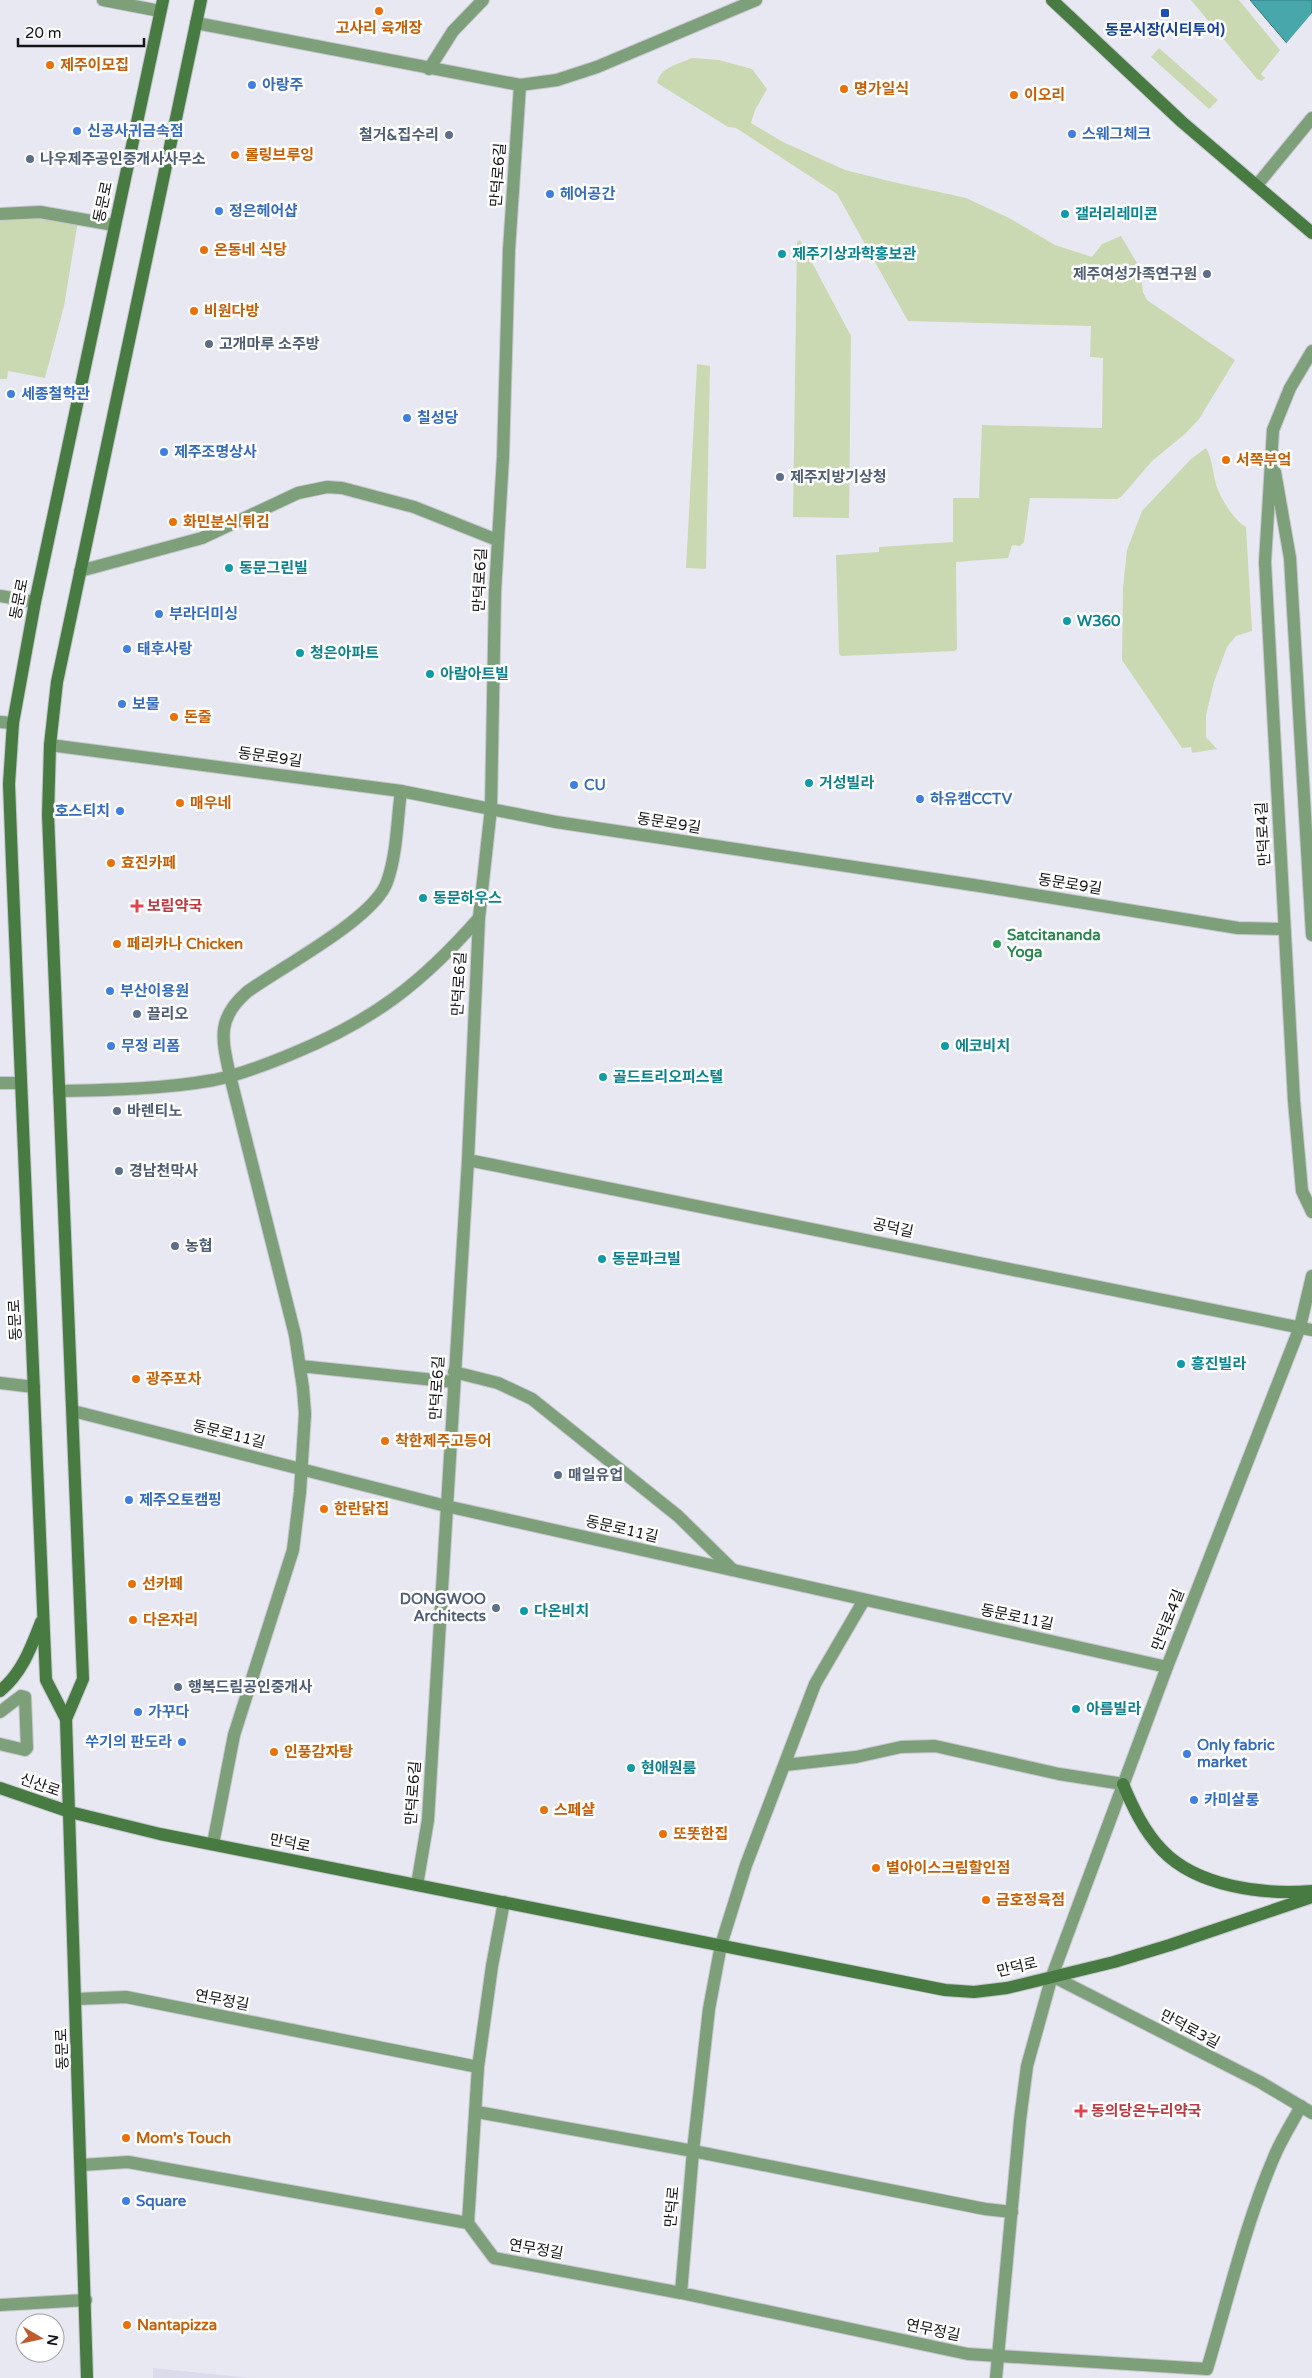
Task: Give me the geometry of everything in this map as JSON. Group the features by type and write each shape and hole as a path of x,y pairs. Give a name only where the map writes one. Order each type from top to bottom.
{"main road":[{"name":"동문로","path":"66,1719 83,1679 48,815 50,745 57,682 201,0"},
{"path":"1052,0 1182,122 1312,233"},
{"name":"동문로","path":"87,2378 82,2165 66,1719 46,1680 6,723 35,602 161,6"},
{"path":"0,1691 9,1684 26,1660 43,1618"},
{"path":"1123,1784 1142,1826 1162,1851 1190,1870 1236,1887 1260,1891 1312,1891"},
{"name":"신산로","path":"0,1788 70,1812"},
{"name":"만덕로","path":"70,1812 213,1844 945,1990 974,1992 1007,1988 1170,1946 1312,1898"}],"street":[{"path":"103,0 161,6"},
{"path":"429,68 453,31 483,0"},
{"path":"196,23 520,85 557,80 597,67 756,0"},
{"name":"만덕로6길","path":"417,1884 428,1820 468,1160 479,918 490,808 509,250 520,85"},
{"path":"1257,185 1312,118"},
{"path":"0,214 40,212 114,225"},
{"name":"만덕로4길","path":"1312,351 1278,412 1273,430 1265,562 1294,1101 1302,1191 1312,1212"},
{"name":"만덕로4길","path":"1271,451 1290,558 1312,936"},
{"path":"80,571 202,538 298,493 327,486 414,507 498,540"},
{"path":"0,596 35,602"},
{"name":"동문로9길","path":"50,745 401,791 556,822 970,884 1238,928 1284,929"},
{"path":"213,1844 234,1735 293,1550 300,1492 305,1414 300,1366 289,1312 230,1076 225,1048 224,1022 234,1003 263,980 348,925 378,898 386,884 391,867 401,791"},
{"path":"59,1091 176,1084 230,1076 262,1067 320,1042 376,1013 430,970 479,918"},
{"path":"0,1084 20,1083"},
{"name":"공덕길","path":"468,1160 1306,1329"},
{"name":"만덕로4길","path":"1052,1976 1167,1667 1306,1329 1312,1276"},
{"path":"300,1366 454,1377 498,1383 532,1399 678,1516 733,1570"},
{"path":"0,1382 34,1387"},
{"name":"동문로11길","path":"73,1411 446,1506 1167,1667"},
{"path":"721,1945 746,1864 815,1684 831,1653 864,1600"},
{"path":"0,1712 20,1697 25,1698 27,1748 22,1749 0,1744"},
{"path":"785,1765 856,1758 909,1746 935,1746 1059,1774 1123,1784"},
{"path":"82,2165 128,2162 468,2223 477,2112 478,2067 492,1966 504,1902"},
{"name":"만덕로","path":"681,2293 708,2009 721,1945"},
{"path":"996,2378 1027,2066 1052,1976"},
{"name":"만덕로3길","path":"1052,1976 1260,2082 1307,2110"},
{"name":"연무정길","path":"76,1999 126,1998 478,2067"},
{"name":"연무정길","path":"468,2223 494,2258 681,2293 968,2354 1207,2369 1248,2228 1265,2179 1275,2155 1307,2110"},
{"path":"477,2112 693,2151 986,2209 1012,2212"},
{"path":"0,2305 86,2300"}],"shaded area":[{"path":"153,2368 250,2378 153,2378"}],"green space":[{"path":"1191,0 1239,0 1280,50 1261,74 1265,78 1262,81 1257,79"},
{"path":"1159,48 1218,100 1209,109 1151,57"},
{"path":"692,58 719,60 752,69 767,89 755,110 751,123 783,142 845,170 966,198 1009,218 1055,245 1092,257 1102,244 1121,236 1140,268 1143,292 1147,300 1235,360 1199,419 1185,434 1152,461 1122,496 1117,499 1030,498 1024,542 1020,546 1012,545 1008,558 956,562 957,649 955,651 841,656 839,653 836,555 879,552 879,547 953,542 953,498 979,498 982,425 1102,428 1103,358 1090,357 1091,326 908,321 837,194 736,128 728,127 657,83 662,73 666,70"},
{"path":"15,218 78,221 64,306 45,378 8,371 7,379 0,379 0,221"},
{"path":"800,240 851,336 849,518 793,517 797,242"},
{"path":"697,364 710,366 706,569 686,568"},
{"path":"1206,448 1220,495 1234,516 1246,527 1252,631 1236,636 1227,647 1214,682 1206,715 1206,737 1217,749 1192,753 1191,747 1182,748 1122,660 1123,588 1127,550 1142,511 1191,459"}],"water":[{"path":"1250,0 1312,0 1312,73"}],"pier":[{"path":"1312,13 1312,76 1284,46"}],"place":[{"name":"고사리 육개장","path":"379,11"},
{"name":"동문시장(시티투어)","path":"1165,13"},
{"name":"제주이모집","path":"50,65"},
{"name":"아랑주","path":"252,85"},
{"name":"명가일식","path":"844,89"},
{"name":"이오리","path":"1014,95"},
{"name":"신공사귀금속점","path":"77,131"},
{"name":"스웨그체크","path":"1072,134"},
{"name":"철거&집수리","path":"449,135"},
{"name":"롤링브루잉","path":"235,155"},
{"name":"나우제주공인중개사사무소","path":"30,159"},
{"name":"헤어공간","path":"550,194"},
{"name":"정은헤어샵","path":"219,211"},
{"name":"갤러리레미콘","path":"1065,214"},
{"name":"온동네 식당","path":"204,250"},
{"name":"제주기상과학홍보관","path":"782,254"},
{"name":"제주여성가족연구원","path":"1207,274"},
{"name":"비원다방","path":"194,311"},
{"name":"고개마루 소주방","path":"209,344"},
{"name":"세종철학관","path":"11,394"},
{"name":"칠성당","path":"407,418"},
{"name":"제주조명상사","path":"164,452"},
{"name":"서쪽부엌","path":"1226,460"},
{"name":"제주지방기상청","path":"780,477"},
{"name":"화민분식 튀김","path":"173,522"},
{"name":"동문그린빌","path":"229,568"},
{"name":"부라더미싱","path":"159,614"},
{"name":"W360","path":"1067,621"},
{"name":"태후사랑","path":"127,649"},
{"name":"청은아파트","path":"300,653"},
{"name":"아람아트빌","path":"430,674"},
{"name":"보물","path":"122,704"},
{"name":"돈줄","path":"174,717"},
{"name":"거성빌라","path":"809,783"},
{"name":"CU","path":"574,785"},
{"name":"하유캠CCTV","path":"920,799"},
{"name":"매우네","path":"180,803"},
{"name":"호스티치","path":"120,811"},
{"name":"효진카페","path":"111,863"},
{"name":"동문하우스","path":"423,898"},
{"name":"보림약국","path":"137,906"},
{"name":"페리카나 Chicken","path":"117,944"},
{"name":"Satcitananda Yoga","path":"997,944"},
{"name":"부산이용원","path":"110,991"},
{"name":"끌리오","path":"137,1014"},
{"name":"무정 리폼","path":"111,1046"},
{"name":"에코비치","path":"945,1046"},
{"name":"골드트리오피스텔","path":"603,1077"},
{"name":"바렌티노","path":"117,1111"},
{"name":"경남천막사","path":"119,1171"},
{"name":"농협","path":"175,1246"},
{"name":"동문파크빌","path":"602,1259"},
{"name":"흥진빌라","path":"1181,1364"},
{"name":"광주포차","path":"136,1379"},
{"name":"착한제주고등어","path":"385,1441"},
{"name":"매일유업","path":"558,1475"},
{"name":"제주오토캠핑","path":"129,1500"},
{"name":"한란닭집","path":"324,1509"},
{"name":"선카페","path":"132,1584"},
{"name":"DONGWOO Architects","path":"496,1608"},
{"name":"다온비치","path":"524,1611"},
{"name":"다온자리","path":"133,1620"},
{"name":"행복드림공인중개사","path":"178,1687"},
{"name":"아름빌라","path":"1076,1709"},
{"name":"가꾸다","path":"138,1712"},
{"name":"쑤기의 판도라","path":"182,1742"},
{"name":"인풍감자탕","path":"274,1752"},
{"name":"Only fabric market","path":"1187,1754"},
{"name":"현애원룸","path":"631,1768"},
{"name":"카미살롱","path":"1194,1800"},
{"name":"스페샬","path":"544,1810"},
{"name":"또똣한집","path":"663,1834"},
{"name":"별아이스크림할인점","path":"876,1868"},
{"name":"금호정육점","path":"986,1900"},
{"name":"동의당온누리약국","path":"1081,2111"},
{"name":"Mom's Touch","path":"126,2138"},
{"name":"Square","path":"126,2201"},
{"name":"Nantapizza","path":"127,2325"}]}
